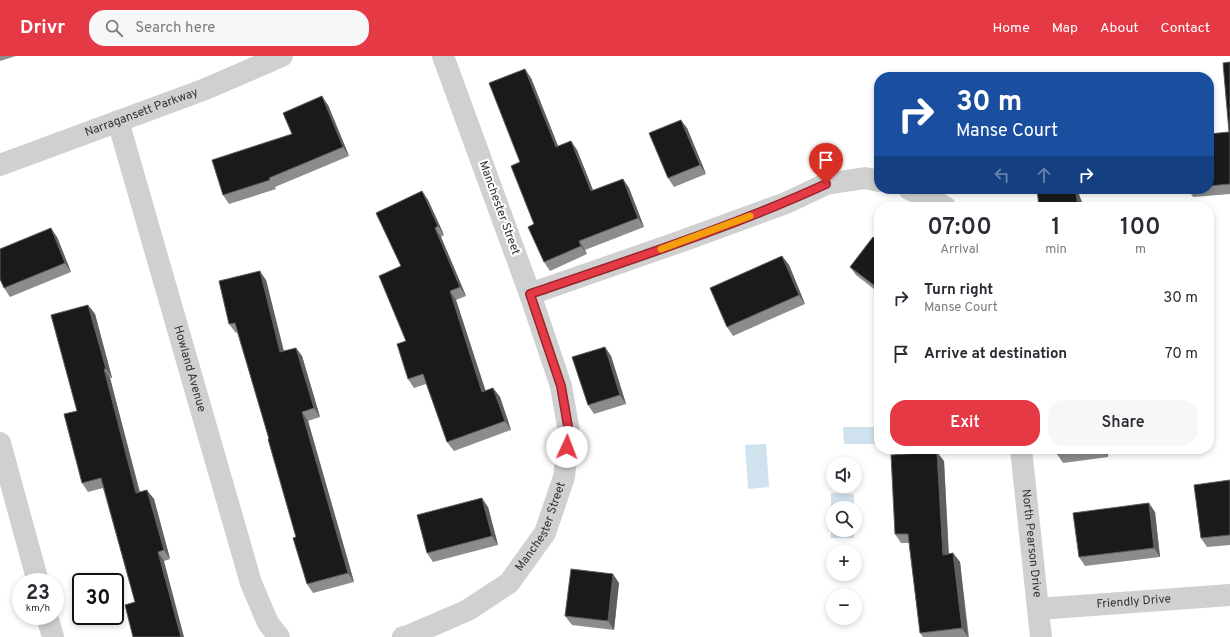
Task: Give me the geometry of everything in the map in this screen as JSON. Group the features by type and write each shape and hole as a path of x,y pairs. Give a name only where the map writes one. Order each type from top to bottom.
{"street":[{"name":"Narragansett Parkway","path":"0,165 203,90 282,56"},
{"name":"Manchester Street","path":"403,637 468,610 508,583 545,533 564,477 569,432 561,386 530,294 443,56"},
{"name":"Howland Avenue","path":"118,121 251,583 268,623 279,637"},
{"path":"530,294 786,203 826,184 865,178 874,180"},
{"path":"921,194 936,202"},
{"path":"0,443 36,573"},
{"name":"North Pearson Drive","path":"1022,454 1041,637"},
{"name":"Friendly Drive","path":"1038,609 1230,595"},
{"path":"50,625 53,637"}],"water":[{"path":"843,427 874,427 874,444 844,444"},
{"path":"766,444 769,487 748,489 745,445"},
{"path":"831,493 854,494 854,501 831,501"},
{"path":"831,537 854,537 854,538"}],"building":[{"path":"1230,62 1230,184 1214,186 1214,134 1229,132 1223,63"},
{"path":"525,69 556,147 571,141 591,191 623,179 638,218 579,241 581,246 544,262 528,227 534,224 511,166 520,162 489,83"},
{"path":"322,96 343,147 269,178 270,180 223,195 212,160 292,134 283,113"},
{"path":"681,120 700,165 668,178 649,133"},
{"path":"422,191 438,226 435,228 460,287 450,291 482,392 493,388 505,421 447,442 423,374 408,379 397,344 406,341 379,276 401,266 376,213"},
{"path":"1038,194 1076,194 1077,202 1038,202"},
{"path":"51,228 65,263 4,288 0,279 0,249"},
{"path":"873,237 874,285 850,267"},
{"path":"782,256 799,295 727,327 710,288"},
{"path":"260,271 280,352 296,348 314,408 302,412 348,573 307,584 293,538 296,537 269,439 235,323 229,324 219,281"},
{"path":"88,305 106,369 104,369 136,493 147,490 164,550 158,552 181,637 133,637 125,605 135,602 101,478 82,483 64,414 77,411 51,315"},
{"path":"605,347 620,395 588,405 572,357"},
{"path":"937,454 943,555 953,553 962,628 920,633 908,534 895,534 891,455"},
{"path":"1230,480 1230,535 1201,538 1194,485"},
{"path":"482,498 492,536 427,553 417,515"},
{"path":"1149,503 1154,548 1079,557 1073,513"},
{"path":"571,569 613,574 608,621 565,616"}],"slow traffic":[{"path":"661,249 750,216"}],"route":[{"path":"567,447 569,432 561,386 530,294 786,203 826,184"}]}
